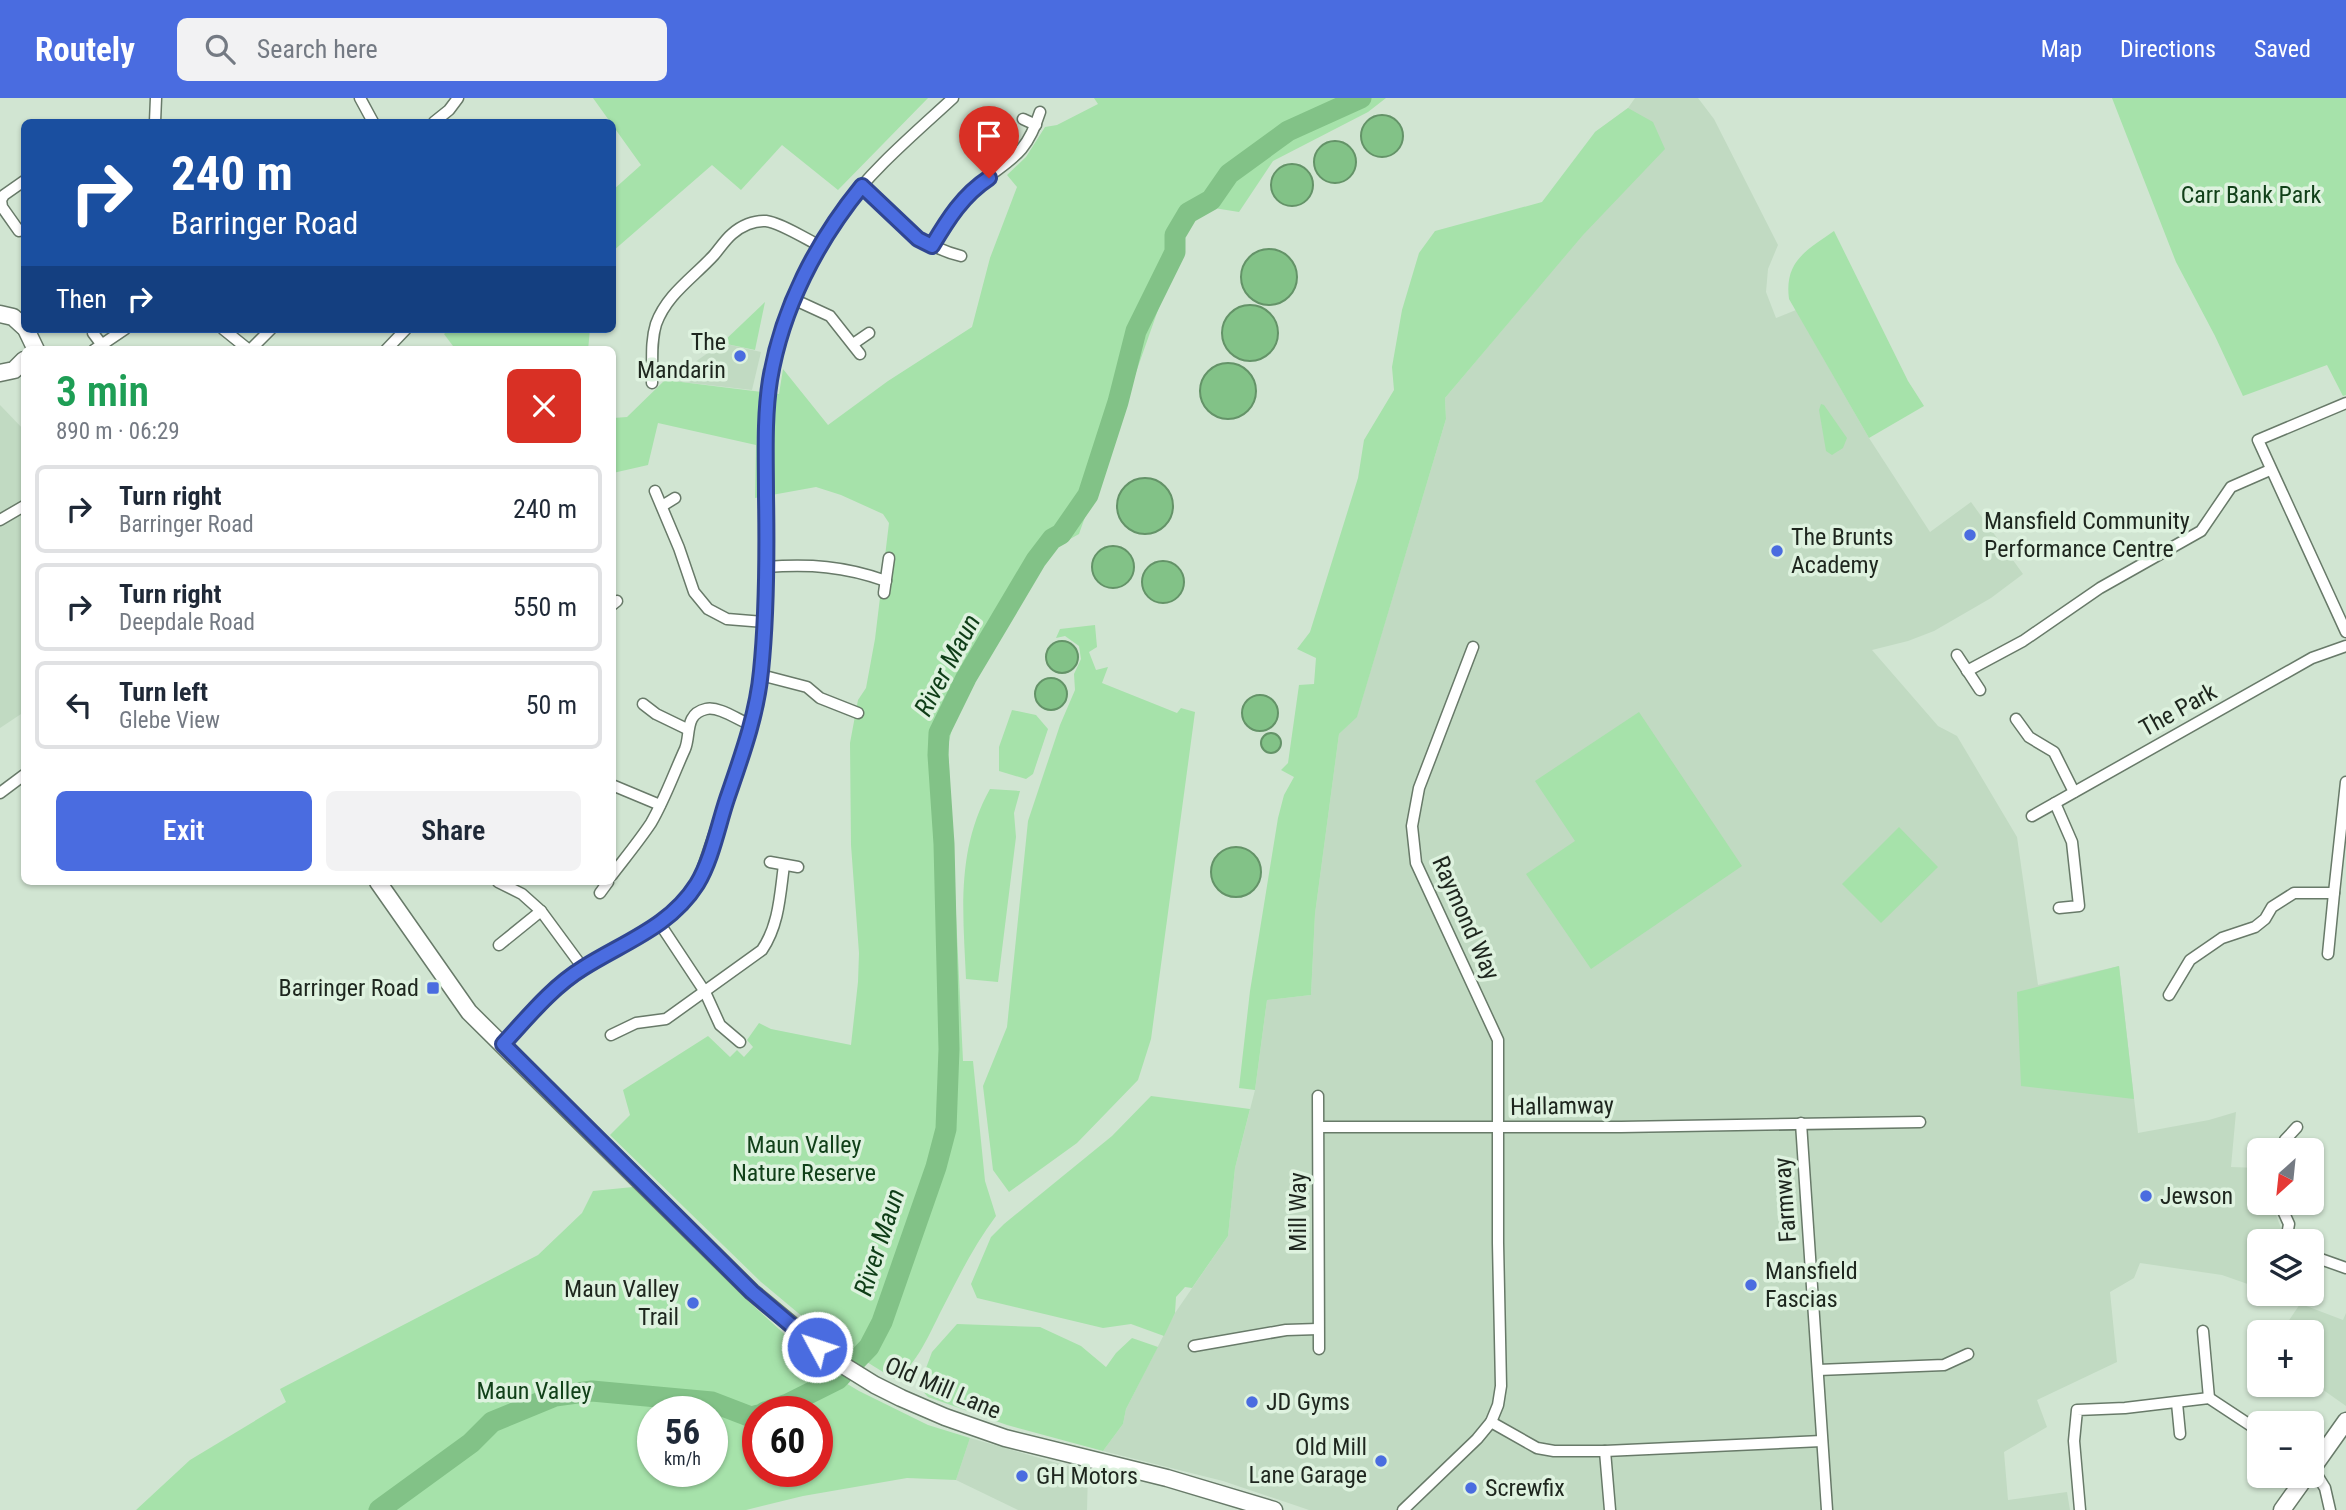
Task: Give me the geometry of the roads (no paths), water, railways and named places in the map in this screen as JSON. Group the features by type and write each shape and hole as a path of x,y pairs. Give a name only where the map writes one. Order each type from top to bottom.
{"main road":[{"path":"8,314 21,328"},
{"path":"3,373 14,370 21,363"},
{"path":"3,373 21,377"},
{"name":"Old Mill Lane","path":"380,885 469,1012 752,1292 833,1359 861,1377 945,1417 1005,1438 1167,1478 1274,1510"},
{"path":"2324,1452 2346,1421"},
{"path":"2282,1510 2298,1488"}],"street":[{"path":"155,119 156,98"},
{"path":"360,98 371,119"},
{"path":"438,119 458,98"},
{"path":"503,1044 540,1004 583,968 660,924 680,907 698,882 751,725 761,675 765,622 769,391 793,299 839,214 862,186 953,98"},
{"path":"932,246 952,213 972,189 1005,167 1029,142 1040,112"},
{"path":"1023,119 1036,125"},
{"path":"19,231 2,207 1,200 21,183"},
{"path":"862,186 918,239 961,256"},
{"path":"652,383 651,355 655,326 663,307 671,295 707,262 730,235 744,226 769,221 820,246"},
{"path":"793,299 830,316 860,354"},
{"path":"100,346 119,333"},
{"path":"228,333 245,346"},
{"path":"254,346 267,333"},
{"path":"390,346 402,333"},
{"path":"853,344 869,333"},
{"path":"653,371 664,372"},
{"path":"2346,403 2258,440 2346,632"},
{"path":"1967,671 2023,641 2100,588 2201,531 2231,487 2270,470"},
{"path":"656,491 694,592 708,609 727,619 765,622"},
{"path":"662,506 675,498"},
{"path":"0,520 21,508"},
{"path":"884,593 889,558"},
{"path":"766,567 801,564 857,570 886,581"},
{"name":"The Park","path":"2032,816 2312,658 2346,646"},
{"name":"Raymond Way","path":"1473,647 1419,788 1412,826 1416,863 1497,1040 1499,1127"},
{"path":"1957,655 1980,690"},
{"path":"761,675 807,687 820,698 858,713"},
{"path":"643,705 687,729"},
{"path":"616,870 660,805 687,744 687,729 695,715 704,709 715,709 751,725"},
{"path":"2016,719 2029,737 2054,752 2074,792"},
{"path":"0,793 21,777"},
{"path":"2328,954 2346,782"},
{"path":"616,787 660,805"},
{"path":"2055,803 2072,842 2080,906 2059,908"},
{"path":"770,862 798,867"},
{"path":"611,1035 636,1023 666,1019 762,950 772,935 784,865"},
{"path":"504,885 522,894 541,911 583,968"},
{"path":"600,892 606,885"},
{"path":"2169,995 2190,960 2222,938 2255,927 2265,919 2272,907 2294,893 2333,893"},
{"path":"499,945 541,911"},
{"path":"660,924 705,992 720,1025 740,1042"},
{"name":"Mill Way","path":"1318,1096 1319,1349"},
{"name":"Hallamway","path":"1403,1510 1477,1439 1491,1422 1498,1405 1501,1386 1499,1127 1920,1122"},
{"name":"Farmway","path":"1801,1123 1827,1510"},
{"path":"1320,1127 1499,1127"},
{"path":"2287,1138 2297,1127"},
{"path":"2324,1260 2346,1268"},
{"path":"1194,1346 1286,1330 1318,1329"},
{"path":"2203,1331 2209,1398"},
{"path":"1818,1370 1944,1365 1968,1354"},
{"path":"2080,1510 2074,1441 2077,1410 2209,1398 2247,1424"},
{"path":"2177,1403 2180,1434"},
{"path":"1491,1422 1537,1448 1552,1451 1822,1441"},
{"path":"1605,1451 1610,1510"},
{"path":"2324,1487 2330,1510"}],"waterway":[{"name":"River Maun","path":"804,1396 838,1379 869,1347 882,1322 936,1167 946,1129 949,1049 939,733 966,678 1036,560 1052,539 1061,534 1088,495 1118,402 1136,331 1175,252 1175,235 1188,213 1211,200 1229,174 1288,131 1361,98"},
{"name":"River Maun","path":"379,1510 471,1443 492,1422 555,1396 592,1391 712,1402 742,1414"}],"place":[{"name":"The Mandarin","path":"740,356"},
{"name":"Mansfield Community Performance Centre","path":"1970,535"},
{"name":"The Brunts Academy","path":"1777,551"},
{"name":"Barringer Road","path":"433,988"},
{"name":"Jewson","path":"2146,1196"},
{"name":"Mansfield Fascias","path":"1751,1285"},
{"name":"Maun Valley Trail","path":"693,1303"},
{"name":"JD Gyms","path":"1252,1402"},
{"name":"Old Mill Lane Garage","path":"1381,1461"},
{"name":"GH Motors","path":"1022,1476"},
{"name":"Screwfix","path":"1471,1488"}],"park label":[{"name":"Carr Bank Park","path":"2251,195"},
{"name":"Maun Valley Nature Reserve","path":"804,1159"},
{"name":"Maun Valley","path":"534,1391"}]}
